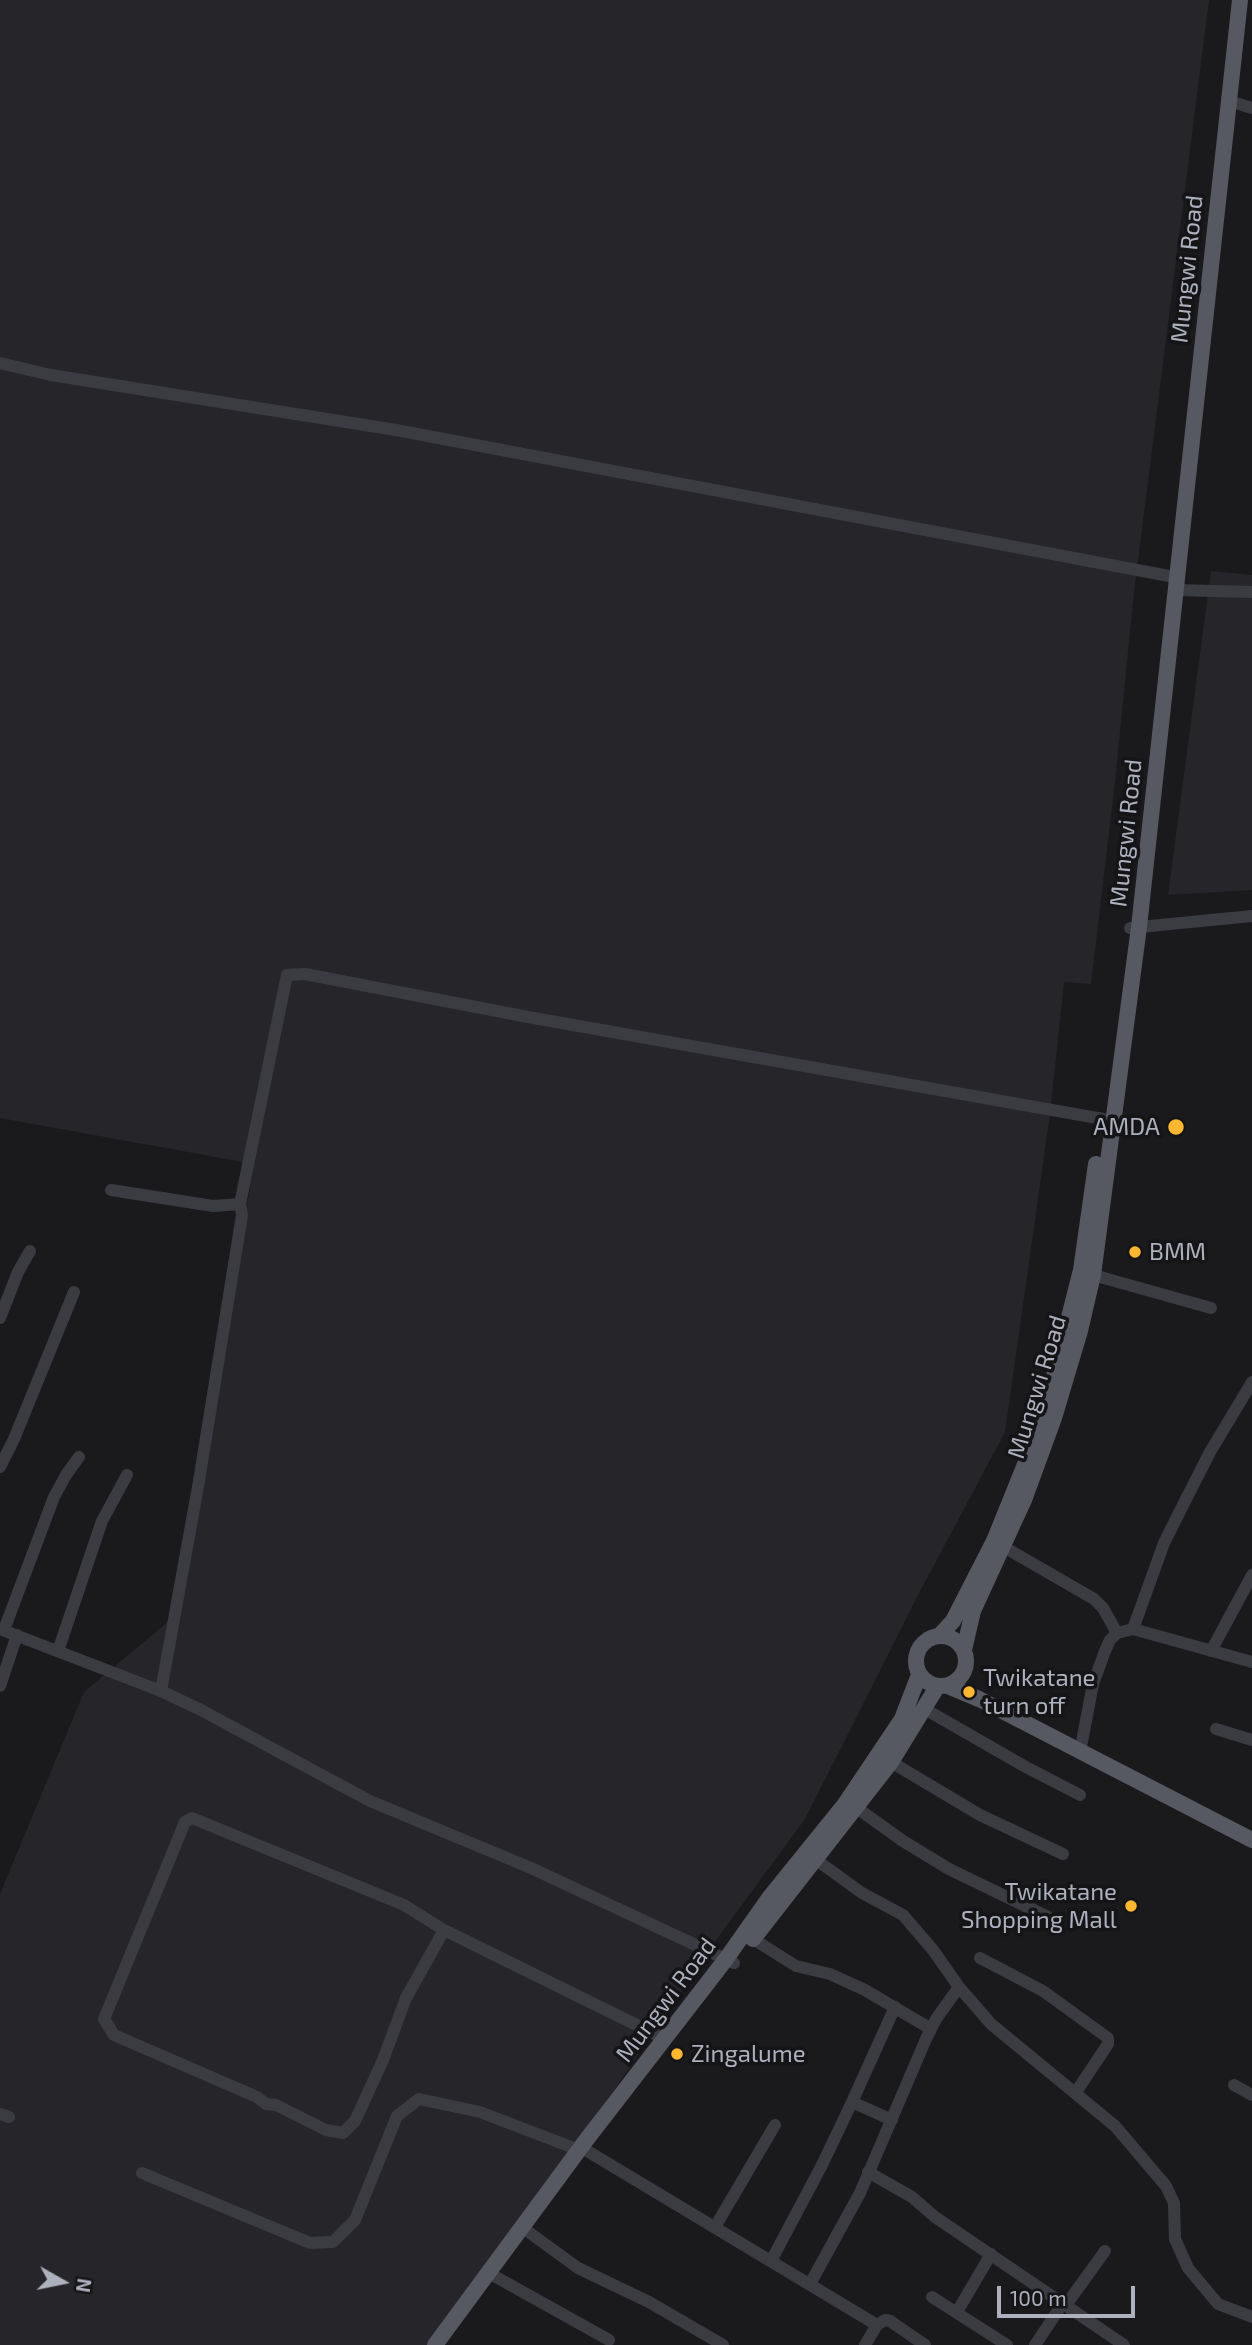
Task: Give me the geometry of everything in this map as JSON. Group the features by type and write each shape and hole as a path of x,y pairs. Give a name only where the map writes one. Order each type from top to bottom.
{"main road":[{"name":"Mungwi Road","path":"940,1636 953,1621 1024,1500 1054,1418 1080,1331 1093,1275 1172,583 1232,0"},
{"name":"Mungwi Road","path":"1172,583 1240,0"},
{"name":"Mungwi Road","path":"964,1650 973,1611 1032,1447 1062,1346 1080,1270 1134,927"},
{"path":"943,1686 960,1679 967,1666 964,1650 954,1639 940,1636 931,1638 919,1649 916,1667 924,1680 979,1699 1252,1840"},
{"path":"964,1673 979,1699"},
{"name":"Mungwi Road","path":"435,2345 730,1961 769,1898 845,1804 902,1719 919,1675"},
{"name":"Mungwi Road","path":"444,2345 530,2233 584,2151 665,2039 730,1961 753,1939 857,1808 891,1762 923,1708 943,1686"}],"street":[{"path":"1229,101 1252,107"},
{"path":"0,363 51,375 396,430 1172,583 1252,592"},
{"path":"1134,927 1252,916"},
{"path":"161,1691 199,1481 242,1215 240,1204 287,975 294,974 1103,1119"},
{"path":"111,1191 213,1206 240,1204"},
{"path":"0,1318 18,1272 30,1251"},
{"path":"1093,1275 1211,1308"},
{"path":"0,1467 74,1293"},
{"path":"1133,1629 1157,1562 1181,1509 1210,1452 1252,1382"},
{"path":"79,1457 54,1497 2,1630 161,1691 370,1801 531,1868 730,1961"},
{"path":"58,1651 102,1521 127,1475"},
{"path":"999,1544 1094,1599 1103,1608 1117,1633"},
{"path":"1211,1651 1252,1575"},
{"path":"1080,1752 1093,1684 1110,1640 1117,1633 1133,1629 1252,1662"},
{"path":"0,1686 17,1635"},
{"path":"923,1708 1080,1795"},
{"path":"1216,1729 1252,1740"},
{"path":"891,1762 981,1815 1063,1854"},
{"path":"857,1808 949,1869 1048,1917"},
{"path":"444,1930 406,1998 383,2060 355,2121 343,2133 327,2130 276,2105 266,2104 257,2097 114,2035 104,2018 184,1822 192,1818 404,1905 444,1930 665,2039"},
{"path":"815,1859 862,1893 903,1915 991,2024 1115,2126 1166,2186 1174,2203 1175,2239 1179,2252 1206,2292 1218,2304 1252,2317"},
{"path":"753,1939 796,1966 830,1973 931,2029"},
{"path":"980,1958 1043,1991 1108,2038 1108,2044 1076,2092"},
{"path":"810,2284 860,2193 931,2029 959,1987"},
{"path":"772,2260 822,2165 895,2007"},
{"path":"1234,2085 1252,2095"},
{"path":"142,2173 310,2243 334,2242 355,2220 397,2116 419,2099 480,2112 584,2151 772,2260 877,2325"},
{"path":"852,2102 892,2120"},
{"path":"715,2227 775,2125"},
{"path":"868,2172 912,2197 935,2217 1124,2345"},
{"path":"530,2233 578,2268 649,2302 723,2345"},
{"path":"1035,2345 1105,2251"},
{"path":"957,2312 991,2254"},
{"path":"496,2277 609,2340"},
{"path":"932,2297 1007,2345"},
{"path":"865,2345 881,2321 890,2321 925,2345"}],"shaded area":[{"path":"0,0 1209,0 1134,592 1091,984 1064,982 1050,1114 1005,1432 917,1597 805,1819 714,1943 616,2087 427,2345 0,2345 0,1894 84,1692 175,1616 254,1164 0,1118"},
{"path":"1211,571 1252,575 1252,890 1168,895"}],"place":[{"name":"AMDA","path":"1176,1127"},
{"name":"BMM","path":"1135,1252"},
{"name":"Twikatane turn off","path":"969,1692"},
{"name":"Twikatane Shopping Mall","path":"1131,1906"},
{"name":"Zingalume","path":"677,2054"}]}
